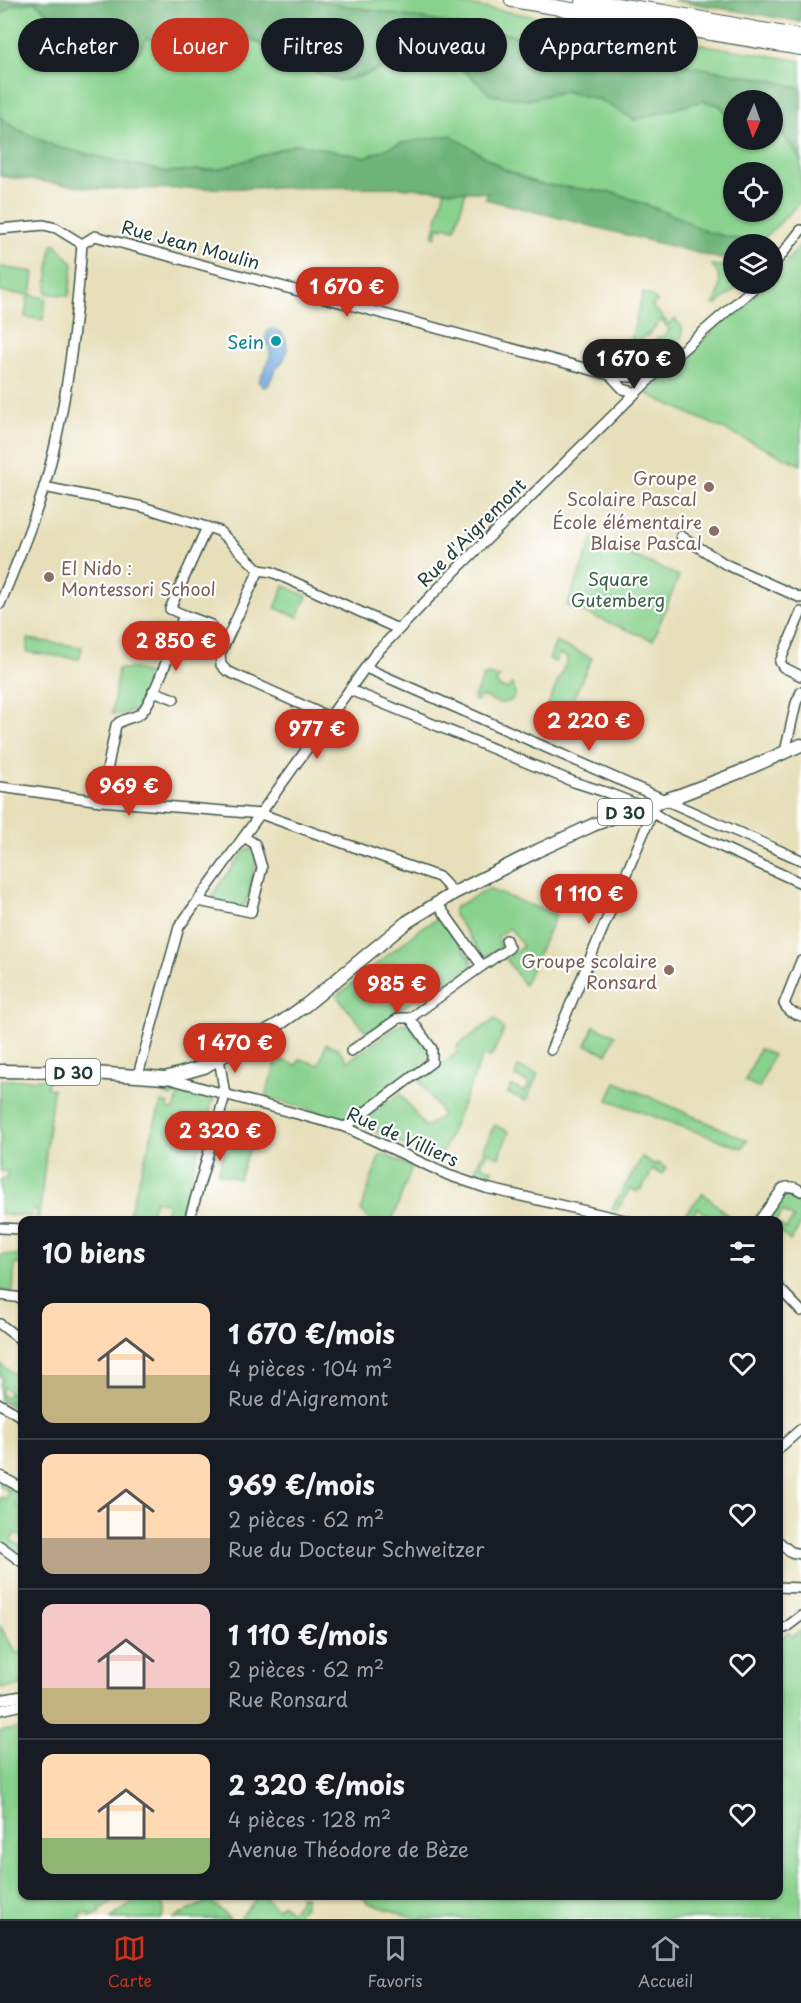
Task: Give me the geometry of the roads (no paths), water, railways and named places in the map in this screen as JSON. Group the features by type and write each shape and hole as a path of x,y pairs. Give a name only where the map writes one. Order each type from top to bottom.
{"highway":[{"path":"512,0 801,48"},
{"path":"582,0 664,12 801,37"}],"main road":[{"name":"D 30","path":"3,1072 138,1075 165,1078 197,1069 306,1005 407,922 454,893 584,829 624,813 648,809 664,800 740,772 801,745"}],"street":[{"path":"0,229 44,225 56,228 82,244 67,376 53,453 44,487 0,604"},
{"path":"783,253 801,230"},
{"name":"Rue Jean Moulin","path":"82,244 95,236 610,375 630,377 656,373"},
{"name":"Rue d'Aigremont","path":"138,1075 179,927 375,654 635,393 747,294"},
{"path":"610,375 623,389 635,393"},
{"path":"630,377 635,393"},
{"path":"621,409 623,389"},
{"path":"44,487 143,507 219,531 259,570 272,572 398,629"},
{"path":"207,527 170,609 211,625"},
{"path":"681,536 725,564 801,598"},
{"path":"259,570 220,654 221,665 227,671 331,718"},
{"path":"801,612 780,662 783,667 801,676"},
{"path":"101,801 116,725 122,719 142,712 184,615"},
{"path":"366,668 801,860"},
{"path":"350,690 574,782 608,792 648,809 669,823 801,883"},
{"path":"153,691 174,699"},
{"path":"785,752 796,703 801,692"},
{"path":"0,787 101,801 261,814 439,877 454,893"},
{"path":"551,1050 648,809"},
{"path":"198,901 251,912 262,868 255,844 244,837"},
{"path":"437,903 483,966"},
{"path":"351,1051 399,1018 410,1018 509,948 506,940"},
{"path":"801,961 784,1004 789,1011 801,1016"},
{"path":"345,1127 432,1062 432,1049 410,1018"},
{"path":"190,1216 225,1095 219,1058"},
{"name":"Rue de Villiers","path":"165,1078 345,1127 444,1173 486,1188 608,1216"},
{"path":"763,1216 783,1188 801,1191"},
{"path":"0,1228 18,1229"},
{"path":"783,1292 801,1311"},
{"path":"0,1295 18,1297"},
{"path":"0,1324 18,1338"},
{"path":"0,1404 18,1415"},
{"path":"783,1445 801,1429"},
{"path":"0,1476 18,1486"},
{"path":"783,1545 791,1552 801,1554"},
{"path":"0,1546 18,1559"},
{"path":"783,1587 801,1588"},
{"path":"785,1628 801,1616"},
{"path":"0,1700 18,1697"},
{"path":"0,1710 18,1706"}],"water":[{"path":"270,329 283,335 287,348 268,386 263,387 259,382 270,357 266,336"}],"place":[{"name":"Sein","path":"276,341"},
{"name":"Groupe Scolaire Pascal","path":"709,487"},
{"name":"École élémentaire Blaise Pascal","path":"714,531"},
{"name":"El Nido : Montessori School","path":"49,577"},
{"name":"Groupe scolaire Ronsard","path":"669,970"}],"park label":[{"name":"Square Gutemberg","path":"618,588"}]}
